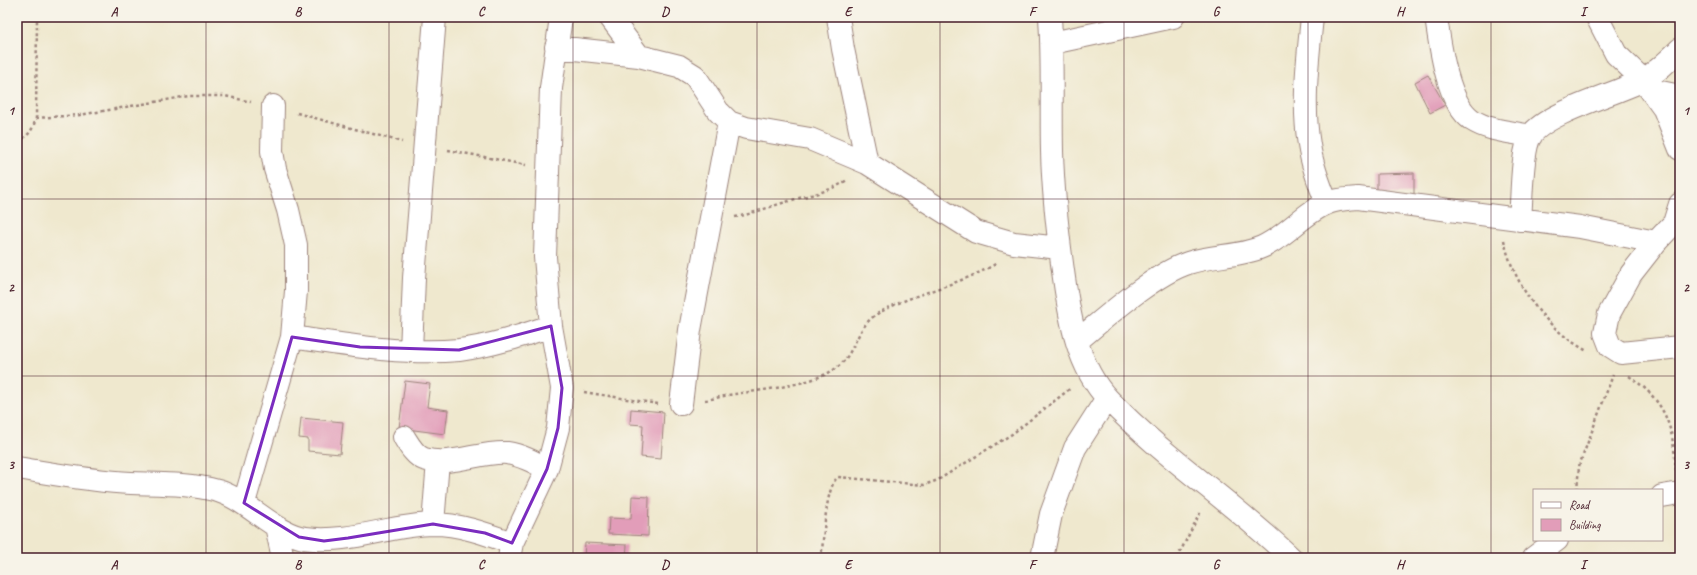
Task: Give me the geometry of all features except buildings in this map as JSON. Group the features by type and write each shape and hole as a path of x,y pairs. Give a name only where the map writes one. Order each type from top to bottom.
{"street":[{"path":"411,351 414,278 435,17"},
{"path":"17,468 97,480 190,484 219,492 244,504 276,526 299,537 324,540 433,524 485,533 511,550 547,469 558,428 562,388 551,326 545,257 551,88 561,17"},
{"path":"610,17 639,56"},
{"path":"838,17 843,50 867,163"},
{"path":"1050,17 1052,43 1052,152 1060,248 1069,311 1077,341 1090,373 1107,398 1212,491 1291,558"},
{"path":"1052,43 1172,17"},
{"path":"1312,17 1306,106 1307,129 1313,163 1327,203"},
{"path":"1436,17 1452,92 1461,110 1472,120 1493,129 1531,136"},
{"path":"1597,17 1616,54 1647,85 1664,109 1680,149"},
{"path":"556,47 639,56 679,66 695,76 718,111 729,122 746,128 810,139 867,163 976,232 1014,243 1060,248"},
{"path":"1520,220 1525,158 1531,136 1550,120 1647,85 1663,65 1680,49"},
{"path":"1647,85 1680,96"},
{"path":"244,504 292,337 296,291 296,245 272,151 273,106"},
{"path":"681,404 690,330 709,218 729,122"},
{"path":"1077,341 1128,300 1160,278 1187,263 1216,256 1242,253 1263,247 1327,203 1340,199 1358,198 1580,227 1656,242"},
{"path":"1678,222 1656,242 1631,274 1609,314 1605,333 1610,346 1621,353 1680,347"},
{"path":"292,337 360,347 411,351 459,350 514,338 551,326"},
{"path":"1042,558 1051,514 1075,448 1107,398"},
{"path":"404,437 410,448 423,459 438,461 507,453 525,457 547,469"},
{"path":"433,524 438,461"},
{"path":"1663,496 1680,493"},
{"path":"276,526 283,558"},
{"path":"1533,558 1556,541"}],"path":[{"path":"17,141 24,139 32,130 36,118 37,17"},
{"path":"36,118 80,115 189,96 224,96 273,106 403,142 547,169"},
{"path":"709,218 734,218 749,215 783,203 826,191 839,186 867,163"},
{"path":"562,388 653,404 681,404 787,386 810,380 842,364 859,332 876,315 926,291 990,267 1000,260 1014,243"},
{"path":"1577,489 1579,466 1621,353"},
{"path":"821,558 827,506 833,480 838,477 847,476 924,485 938,480 1012,434 1090,373"},
{"path":"1177,558 1212,491"}],"highlighted area":[{"path":"551,326 562,388 558,428 547,469 512,543 485,533 433,524 324,541 299,537 244,503 292,337 360,347 459,350"}]}
